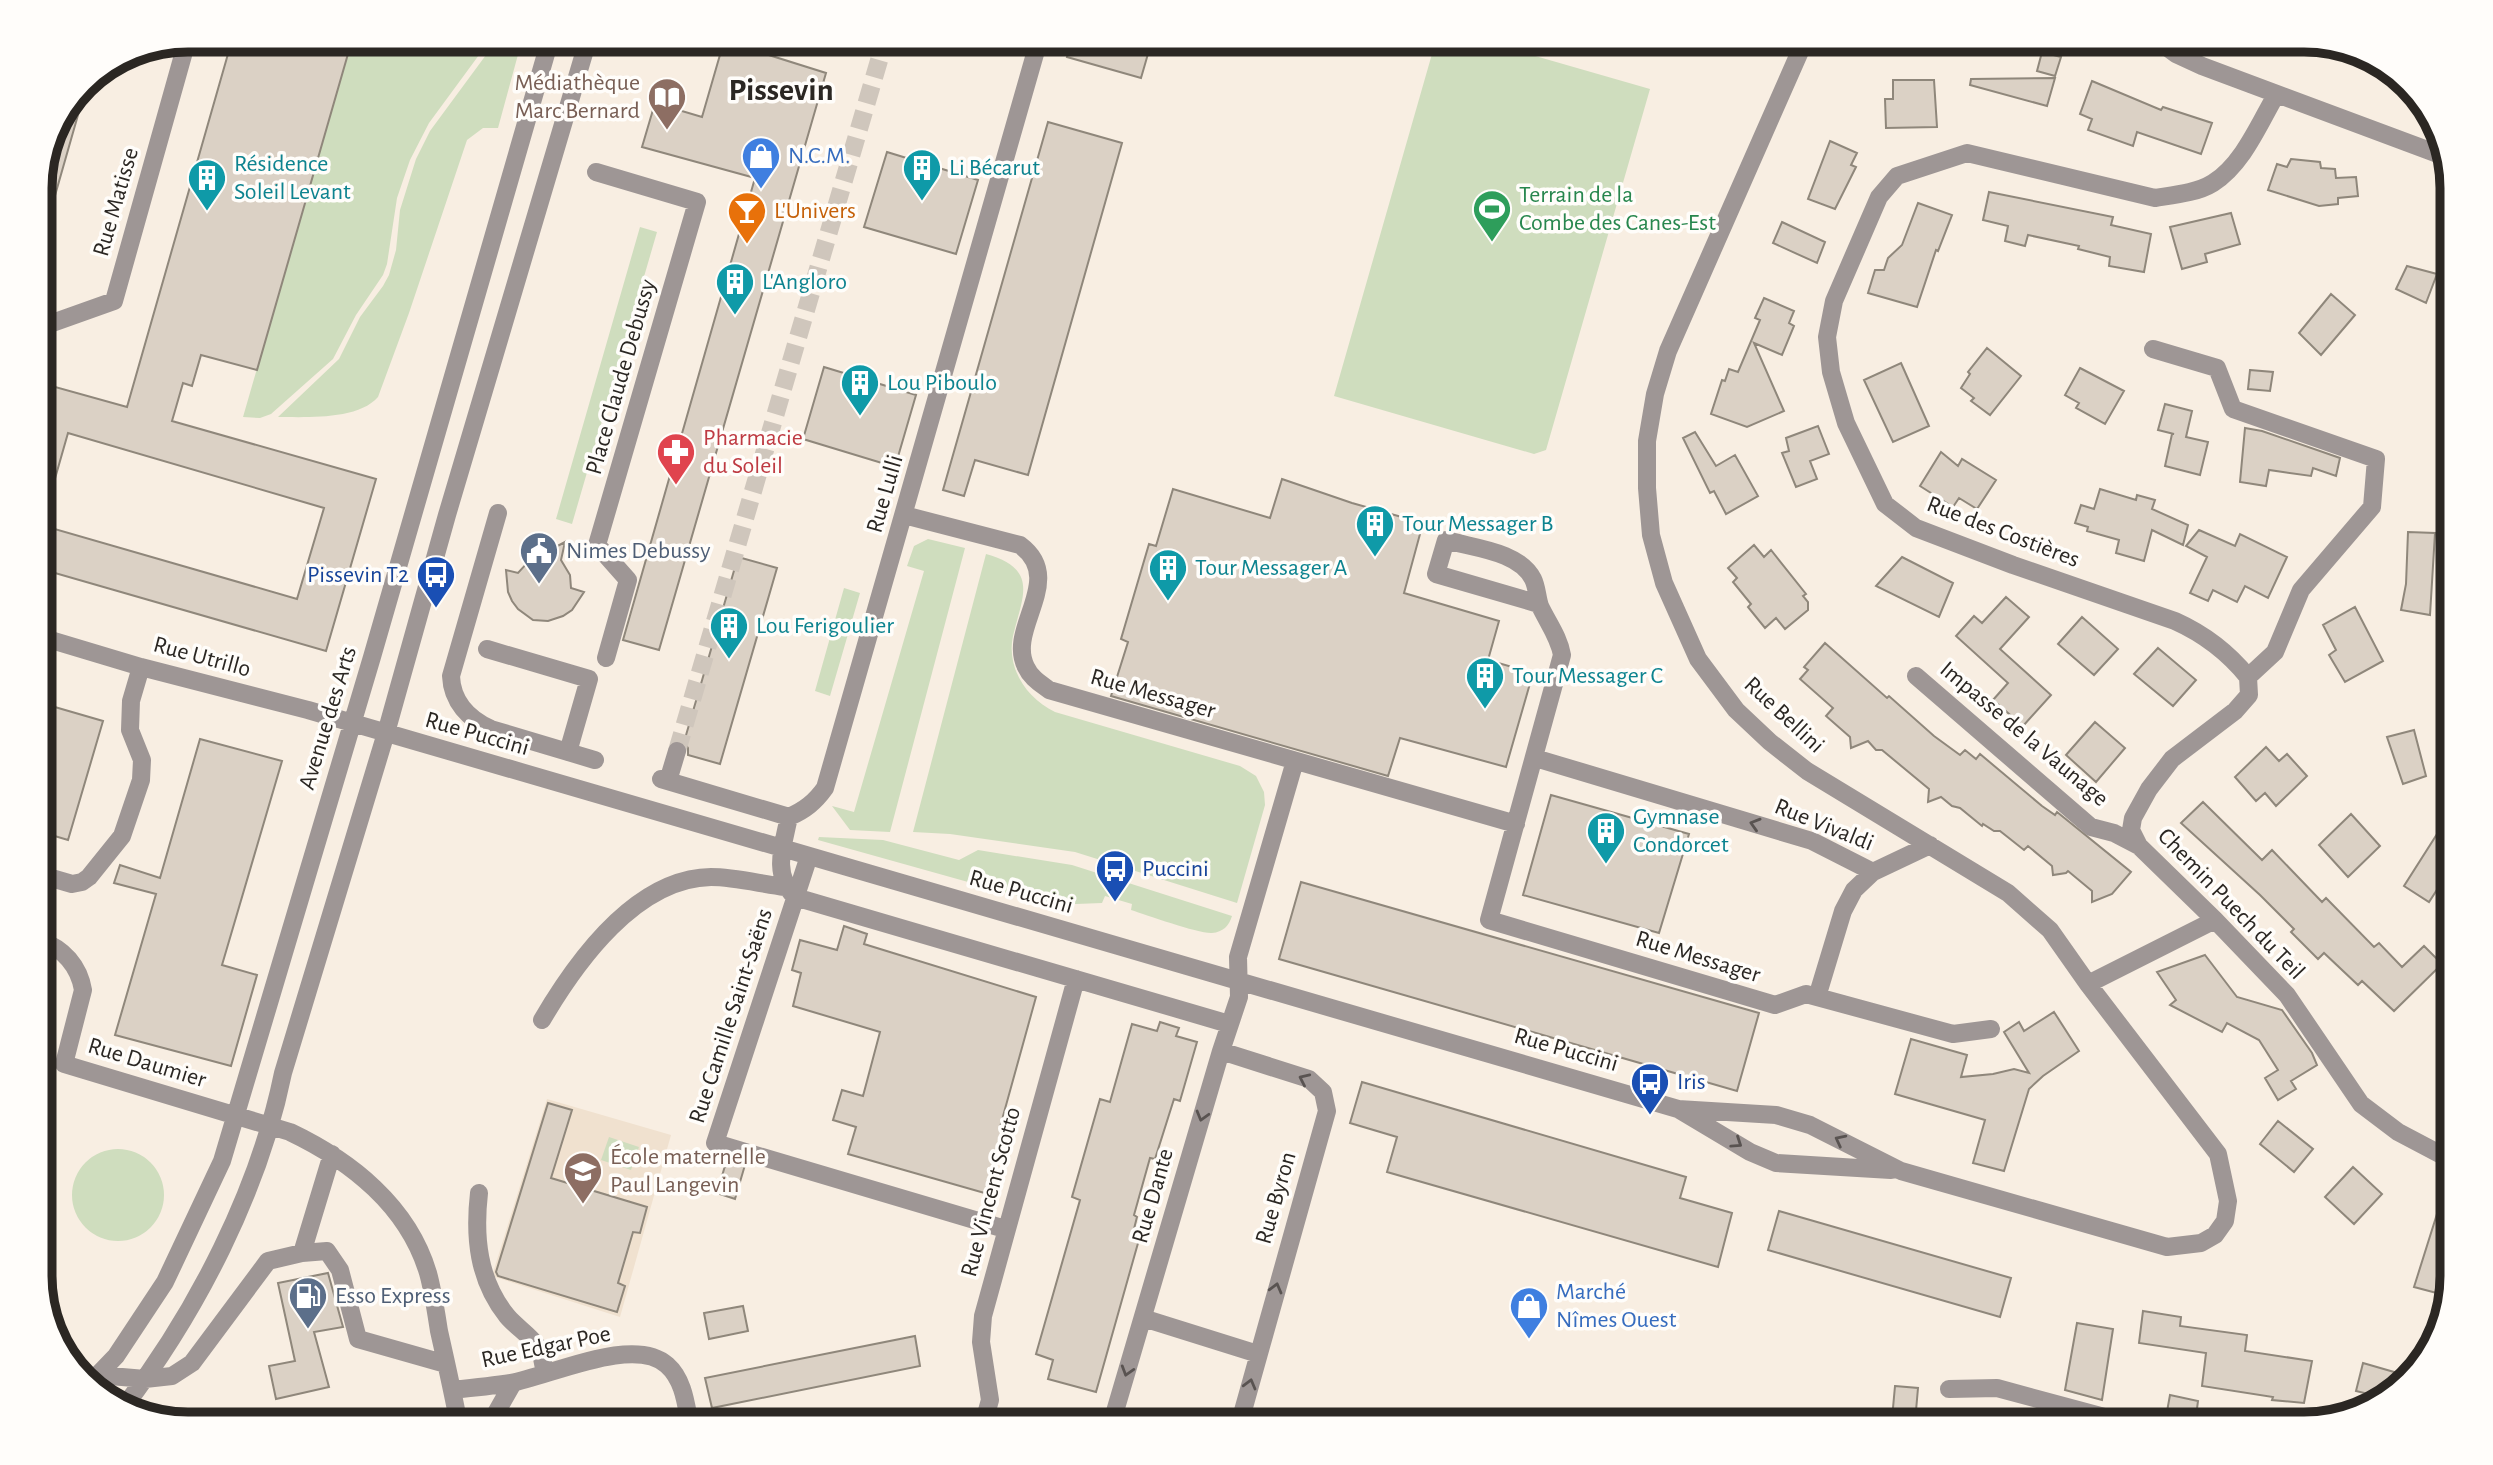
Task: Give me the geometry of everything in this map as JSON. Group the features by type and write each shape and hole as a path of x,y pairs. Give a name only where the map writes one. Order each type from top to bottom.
{"street":[{"name":"Rue Matisse","path":"53,323 114,301 184,52"},
{"name":"Avenue des Arts","path":"96,1376 116,1356 148,1311 179,1256 222,1161 376,644 547,52"},
{"path":"130,1399 214,1262 251,1180 271,1126 283,1073 386,733 447,515 584,52"},
{"name":"Rue Lulli","path":"789,817 804,810 817,799 829,779 1037,52"},
{"name":"Rue Bellini","path":"1800,52 1668,351 1658,383 1647,441 1647,488 1651,536 1664,583 1698,659 1736,710 1770,742 1807,771 2008,893 2050,930 2218,1154 2228,1201 2225,1221 2216,1235 2201,1243 2167,1247"},
{"path":"2173,52 2276,95 2435,153"},
{"name":"Rue des Costières","path":"2248,677 2223,649 2200,632 1916,528 1885,504 1846,423 1832,372 1827,337 1834,301 1880,197 1897,176 1967,153 2155,198 2186,193 2212,184 2234,165 2276,95"},
{"name":"Place Claude Debussy","path":"596,172 697,202 597,545 628,580 606,658"},
{"name":"Chemin Puech du Teil","path":"2153,349 2217,368 2233,409 2376,459 2372,507 2301,590 2275,652 2248,677 2249,695 2235,710 2172,759 2133,818 2131,830 2139,846 2287,995 2361,1104 2398,1132 2440,1154"},
{"path":"498,513 453,666 451,687 465,712 477,722 491,729 594,760"},
{"name":"Rue Messager","path":"904,515 1020,545 1031,554 1038,584 1021,650 1025,666 1034,679 1049,690 1516,824"},
{"name":"Rue Messager","path":"1539,604 1436,574 1446,540 1520,563 1533,579 1539,604 1560,644 1562,656 1489,920 1775,1005 1806,994 1953,1034 1991,1029"},
{"name":"Rue Utrillo","path":"53,641 351,722"},
{"path":"487,649 589,679 568,752"},
{"path":"53,878 72,884 82,882 89,877 121,836 141,780 142,760 130,730 131,701 141,667"},
{"name":"Impasse de la Vaunage","path":"1916,676 2091,827 2114,833 2139,846"},
{"name":"Rue Puccini","path":"351,722 1678,1109 1776,1115 1810,1125 1901,1171 2167,1247"},
{"path":"677,751 665,780 789,817 779,866 790,892"},
{"name":"Rue Vivaldi","path":"1535,758 1812,841 1873,872 1930,845"},
{"name":"Rue Dante","path":"1115,1412 1229,1024 1239,998 1238,957 1295,761"},
{"name":"Rue Camille Saint-Saëns","path":"809,856 790,892 715,1143 1005,1228"},
{"path":"1816,997 1843,911 1854,890 1873,872"},
{"path":"542,1020 583,958 636,905 664,888 711,877 790,892 1229,1024"},
{"path":"2088,984 2215,920"},
{"name":"Rue Daumier","path":"53,947 62,951 81,978 83,990 64,1064 235,1115"},
{"name":"Rue Vincent Scotto","path":"989,1412 990,1400 981,1342 982,1316 1076,979"},
{"name":"Rue Byron","path":"1221,1051 1309,1079 1323,1092 1327,1111 1243,1412"},
{"name":"Rue Puccini","path":"1678,1109 1750,1152 1776,1163 1901,1171"},
{"path":"235,1115 290,1132 332,1154 361,1176 388,1202 410,1233 428,1272 456,1412"},
{"path":"302,1253 332,1154"},
{"path":"479,1193 475,1223 479,1257 485,1277 507,1316 539,1348 545,1373"},
{"path":"98,1378 145,1379 172,1376 192,1363 268,1261 302,1253 327,1251 340,1270 358,1339 446,1364"},
{"path":"1143,1318 1258,1354"},
{"name":"Rue Edgar Poe","path":"452,1390 513,1383 616,1356 637,1355 665,1363 675,1375 688,1412"},
{"path":"497,1412 513,1383"},
{"path":"1949,1390 1997,1388 2086,1412"}],"shaded area":[{"name":"École maternelle Paul Langevin","path":"547,1099 671,1135 620,1317 492,1276"}],"green space":[{"path":"349,52 481,52 429,123 410,160 397,198 383,275 356,315 333,359 271,414 260,418 243,417"},
{"path":"488,52 519,52 498,128 483,128 467,140 378,397 358,410 331,416 278,417 339,359 360,317 389,275 396,250 400,210 416,159 430,131"},
{"name":"Terrain de la Combe des Canes-Est","path":"1433,52 1522,52 1650,89 1546,450 1534,454 1334,396"},
{"path":"640,227 657,232 572,524 556,519"},
{"path":"928,539 965,548 890,832 850,830 832,806 854,812 924,571 907,566 914,546"},
{"path":"986,554 1003,560 1021,576 1023,597 1013,636 1013,660 1021,681 1036,699 1055,712 1240,766 1256,776 1264,792 1265,805 1237,903 1075,852 950,834 913,832"},
{"path":"844,588 860,593 830,696 815,691"},
{"path":"819,837 883,840 959,860 978,850 1072,865 1232,916 1225,928 1205,933 1131,910 1132,904 1105,896 1102,903 1050,905 818,840"},
{"path":"609,1137 639,1147 631,1170 601,1160"},
{"path":"109,1149 127,1149 144,1156 157,1169 164,1186 164,1204 157,1221 144,1234 127,1241 109,1241 92,1234 79,1221 72,1204 72,1186 79,1169 92,1156"}],"building":[{"path":"229,52 349,52 257,370 201,355 192,386 183,383 172,421 376,479 326,651 53,572 53,528 297,599 324,508 68,433 53,486 53,386 127,407"},
{"name":"L'Angloro","path":"721,52 759,52 826,73 659,650 623,640 755,178 642,147 655,103 702,117"},
{"path":"1068,52 1149,52 1141,78 1067,57"},
{"path":"2042,52 2061,57 2055,76 2037,71"},
{"path":"2055,78 2047,106 1970,85 1971,79"},
{"path":"1893,80 1934,80 1937,127 1886,128 1885,99 1893,99"},
{"path":"2092,81 2161,110 2163,107 2212,123 2201,154 2137,132 2133,146 2088,130 2092,119 2080,114"},
{"path":"81,106 53,202 57,153 67,128"},
{"path":"1048,122 1122,143 1028,475 975,460 964,496 943,490"},
{"path":"1830,141 1857,153 1851,165 1856,167 1835,209 1808,199"},
{"name":"Li Bécarut","path":"887,152 978,180 956,254 864,227"},
{"path":"2291,159 2320,162 2321,168 2335,169 2336,178 2356,177 2358,196 2338,198 2338,204 2319,206 2268,190 2277,164 2287,167"},
{"path":"1989,192 2113,217 2111,225 2151,234 2144,272 2109,266 2110,257 2078,249 2079,246 2028,235 2025,246 2005,241 2008,226 1983,220"},
{"path":"1918,203 1952,215 1938,251 1936,250 1917,307 1868,293 1875,270 1884,270 1888,258 1902,245"},
{"path":"2231,213 2240,244 2205,254 2207,262 2182,269 2170,227"},
{"path":"1782,222 1825,242 1817,263 1773,243"},
{"path":"2407,266 2437,274 2426,303 2396,289"},
{"path":"2331,294 2355,315 2321,355 2299,333"},
{"path":"1764,298 1794,311 1789,323 1794,326 1782,355 1754,343 1784,411 1747,427 1711,414 1722,380 1725,381 1729,369 1738,372 1760,320 1755,318"},
{"path":"1987,348 2021,376 1990,415 1971,401 1974,398 1961,388 1970,374 1968,372"},
{"path":"1901,363 1929,426 1893,442 1864,380"},
{"name":"Lou Piboulo","path":"824,367 916,395 895,467 803,439"},
{"path":"2080,368 2124,391 2105,424 2076,408 2079,403 2065,395"},
{"path":"2250,370 2273,372 2270,391 2248,389"},
{"path":"2165,404 2192,411 2186,437 2208,442 2200,475 2165,466 2174,434 2158,430"},
{"path":"1818,426 1829,454 1810,461 1817,479 1796,487 1782,453 1789,451 1786,438"},
{"path":"2245,428 2262,431 2340,458 2336,476 2313,468 2311,476 2269,470 2266,486 2240,482"},
{"path":"1695,432 1716,466 1735,455 1758,496 1726,514 1714,491 1710,493 1683,438"},
{"path":"1941,452 1958,466 1962,459 1996,480 1977,509 1959,498 1953,507 1920,486"},
{"path":"1282,479 1423,523 1404,593 1499,621 1488,660 1533,673 1506,767 1400,738 1388,776 1111,696 1128,642 1121,639 1149,544 1156,546 1173,489 1270,518"},
{"path":"2100,489 2136,500 2137,495 2155,500 2152,509 2188,525 2183,545 2152,530 2144,561 2116,553 2119,540 2087,531 2088,527 2075,523 2081,505 2094,509"},
{"path":"2199,530 2235,546 2240,534 2287,557 2268,598 2245,586 2237,602 2213,590 2208,601 2190,593 2207,557 2186,546"},
{"path":"2408,532 2435,533 2430,615 2401,610 2406,584"},
{"name":"Nimes Debussy","path":"565,542 561,560 570,575 571,588 584,592 572,610 563,616 548,621 533,620 512,601 508,592 506,570 518,573 529,561"},
{"path":"1754,545 1764,557 1771,550 1806,594 1803,596 1808,602 1808,610 1785,629 1776,618 1765,628 1748,607 1751,604 1733,582 1737,578 1728,568"},
{"name":"Lou Ferigoulier","path":"738,557 777,568 720,764 688,755 684,742"},
{"path":"1902,557 1953,583 1939,617 1876,586"},
{"path":"2006,597 2029,617 2000,649 2051,695 2023,726 1993,700 2008,683 1956,636 1974,616 1982,623"},
{"path":"2355,607 2383,661 2345,682 2329,655 2336,650 2323,625"},
{"path":"2082,617 2118,649 2094,675 2058,644"},
{"path":"1825,643 1934,736 1960,755 1965,750 1976,759 1980,754 2042,806 2055,815 2057,812 2131,872 2112,894 2092,902 2092,891 2068,871 2053,875 2052,866 2028,846 2024,850 2000,831 1994,831 1983,824 1982,826 1941,797 1928,802 1929,789 1882,750 1876,750 1868,741 1851,748 1850,737 1826,716 1833,708 1800,679 1808,670 1804,667"},
{"path":"2158,648 2196,680 2173,706 2134,674"},
{"path":"53,706 103,721 68,840 53,836"},
{"path":"2095,722 2125,748 2096,782 2066,755"},
{"path":"2414,730 2426,776 2403,784 2387,737"},
{"path":"200,739 282,761 222,965 257,975 231,1066 115,1035 156,894 114,883 120,865 160,878"},
{"path":"2266,747 2279,761 2287,754 2307,776 2276,806 2265,793 2256,801 2235,777"},
{"name":"Gymnase Condorcet","path":"1551,795 1689,834 1659,933 1523,895"},
{"path":"2203,802 2262,860 2272,850 2322,902 2326,898 2374,947 2379,943 2402,967 2424,946 2440,962 2440,966 2394,1011 2362,981 2358,985 2324,953 2318,959 2291,932 2294,929 2260,895 2181,823"},
{"path":"2351,814 2380,846 2348,877 2319,845"},
{"path":"2440,829 2440,885 2429,902 2404,886"},
{"path":"1301,882 1759,1013 1737,1091 1279,959"},
{"path":"844,926 867,934 864,944 1036,997 1000,1127 1006,1129 988,1194 848,1154 856,1127 833,1120 842,1090 863,1096 880,1032 793,1006 801,973 792,970 800,940 837,950"},
{"path":"2205,955 2237,997 2282,1010 2312,1053 2317,1065 2291,1081 2296,1089 2278,1100 2265,1078 2278,1070 2259,1040 2227,1023 2222,1032 2170,1005 2176,1000 2157,972"},
{"path":"2054,1012 2079,1051 2029,1089 2004,1171 1973,1163 1985,1120 1895,1094 1911,1039 1967,1055 1961,1077 2014,1069 2029,1073 2004,1032 2019,1022 2024,1031"},
{"path":"1160,1022 1179,1028 1176,1036 1197,1042 1180,1101 1174,1099 1155,1159 1150,1158 1134,1215 1137,1217 1133,1233 1140,1236 1096,1392 1048,1379 1053,1360 1036,1354 1080,1200 1072,1197 1100,1099 1110,1102 1132,1024 1157,1031"},
{"path":"1362,1082 1686,1177 1680,1198 1732,1213 1718,1267 1387,1172 1397,1137 1350,1123"},
{"name":"École maternelle Paul Langevin","path":"548,1103 572,1110 551,1178 647,1207 640,1233 633,1232 618,1283 625,1286 617,1312 498,1276 496,1272"},
{"path":"2278,1121 2313,1149 2294,1172 2260,1144"},
{"path":"727,1159 745,1165 735,1199 717,1193"},
{"path":"2353,1167 2382,1194 2354,1224 2325,1197"},
{"path":"1779,1211 2011,1278 2000,1317 1768,1250"},
{"path":"2437,1214 2440,1215 2439,1294 2414,1287"},
{"name":"Esso Express","path":"328,1273 343,1327 314,1332 329,1387 276,1399 269,1366 295,1361 278,1283"},
{"path":"743,1306 748,1331 709,1339 704,1313"},
{"path":"2143,1311 2181,1317 2180,1326 2247,1335 2245,1351 2312,1361 2304,1403 2272,1400 2273,1397 2202,1386 2206,1353 2139,1343"},
{"path":"2077,1323 2113,1329 2102,1400 2065,1390"},
{"path":"915,1336 920,1366 712,1408 705,1378"},
{"path":"2363,1363 2400,1374 2371,1395 2356,1391"},
{"path":"1895,1386 1918,1388 1916,1412 1893,1412"},
{"path":"2170,1395 2198,1401 2197,1412 2167,1412"}],"tunnel":[{"path":"677,751 881,52"}],"place":[{"name":"Médiathèque Marc Bernard","path":"667,131"},
{"name":"N.C.M.","path":"761,190"},
{"name":"Li Bécarut","path":"922,202"},
{"name":"Résidence Soleil Levant","path":"207,212"},
{"name":"Terrain de la Combe des Canes-Est","path":"1492,243"},
{"name":"L'Univers","path":"747,245"},
{"name":"L'Angloro","path":"735,316"},
{"name":"Lou Piboulo","path":"860,417"},
{"name":"Pharmacie du Soleil","path":"676,486"},
{"name":"Tour Messager B","path":"1375,558"},
{"name":"Nimes Debussy","path":"539,585"},
{"name":"Tour Messager A","path":"1168,602"},
{"name":"Pissevin T2","path":"436,609"},
{"name":"Lou Ferigoulier","path":"729,660"},
{"name":"Tour Messager C","path":"1485,710"},
{"name":"Gymnase Condorcet","path":"1606,865"},
{"name":"Puccini","path":"1115,903"},
{"name":"Iris","path":"1650,1116"},
{"name":"École maternelle Paul Langevin","path":"583,1205"},
{"name":"Esso Express","path":"308,1330"},
{"name":"Marché Nîmes Ouest","path":"1529,1340"}],"district":[{"name":"Pissevin","path":"781,90"}]}
